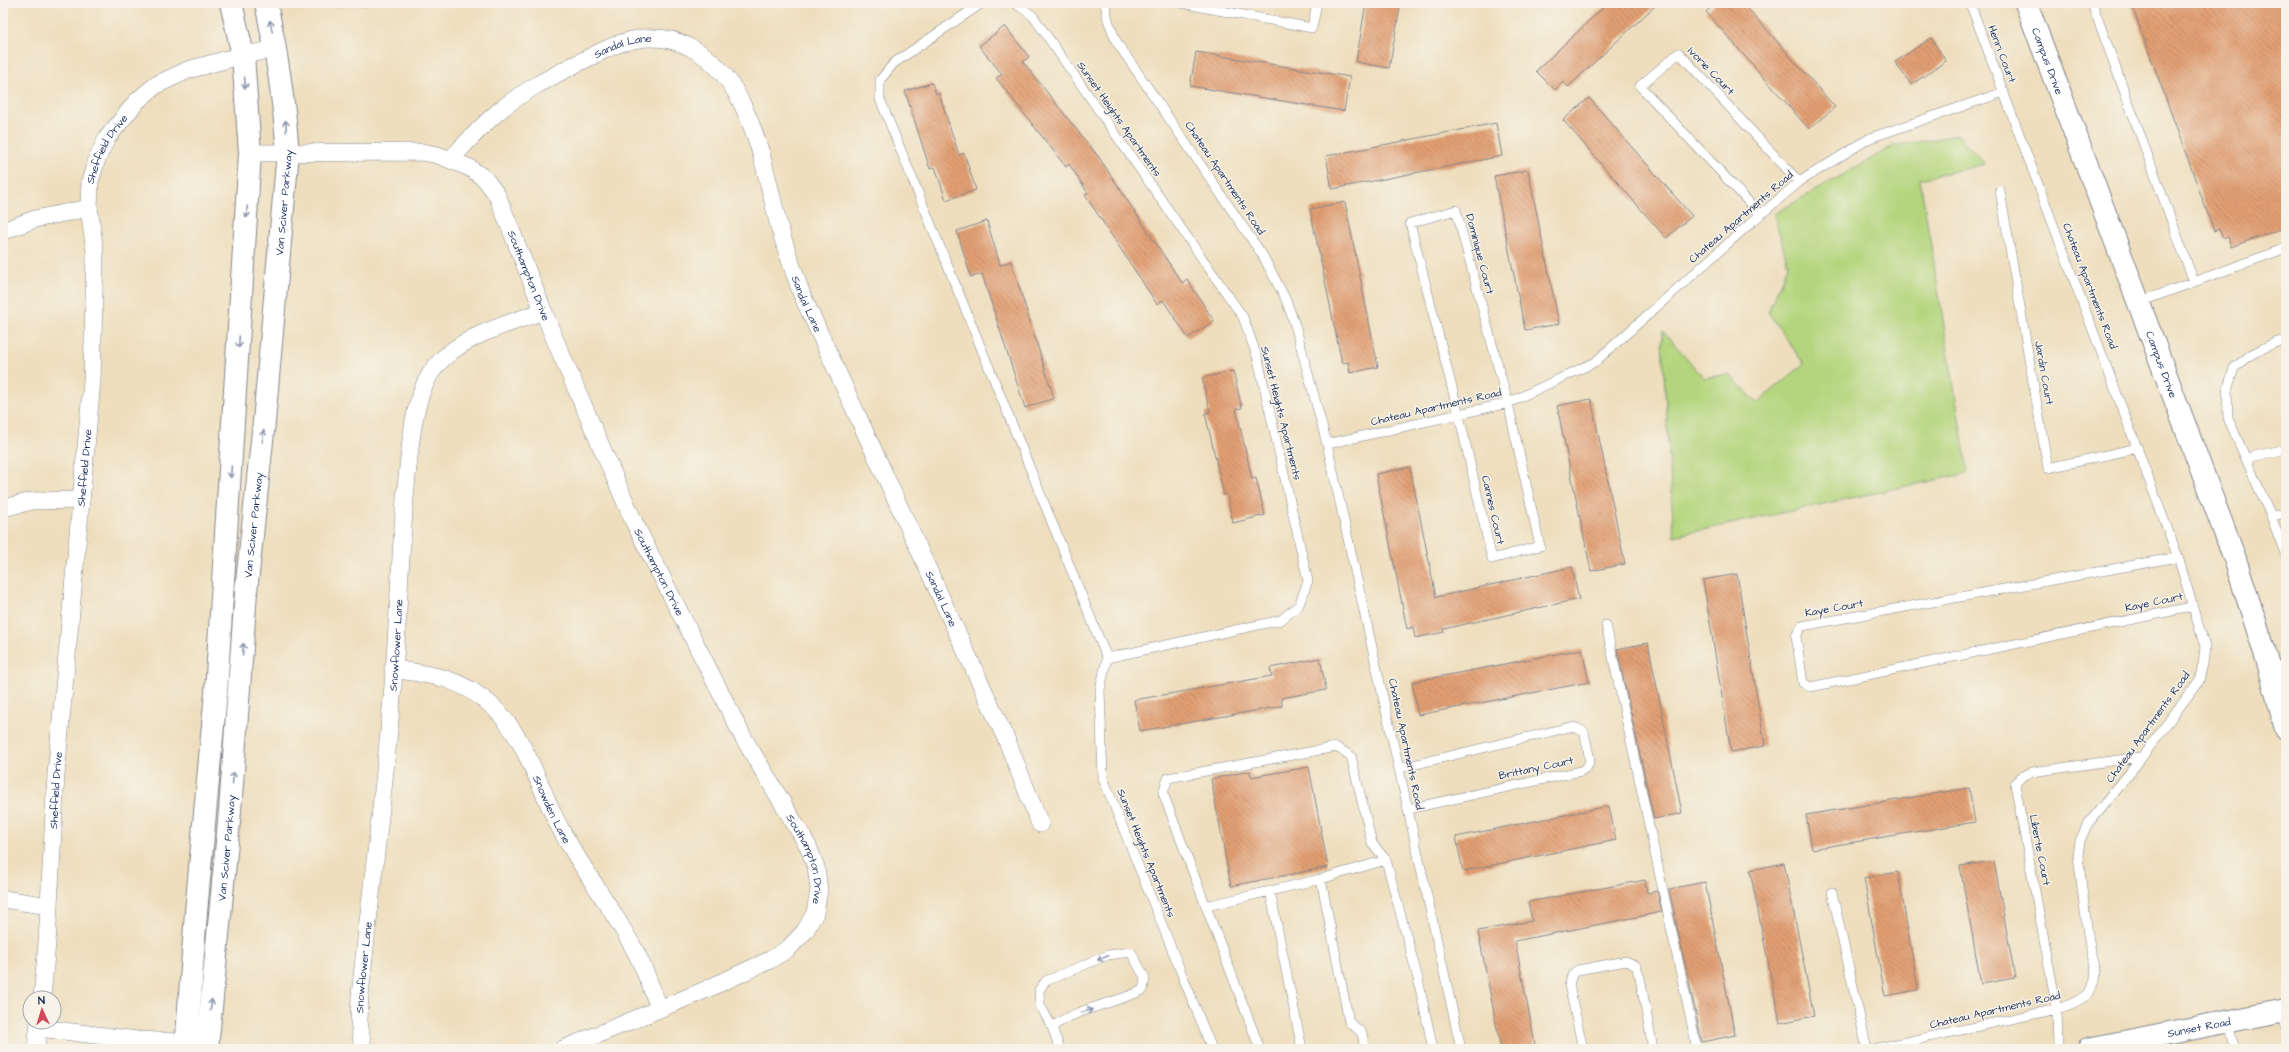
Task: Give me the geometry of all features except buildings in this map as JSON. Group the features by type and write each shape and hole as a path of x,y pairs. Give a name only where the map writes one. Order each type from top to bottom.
{"street":[{"path":"186,1046 216,692 250,153 243,55 231,3"},
{"name":"Van Sciver Parkway","path":"207,1047 230,811 246,592 264,422 288,152 285,111 277,49 266,3"},
{"name":"Campus Drive","path":"2026,3 2235,559 2268,662 2286,729"},
{"name":"Sandal Lane","path":"451,159 498,111 527,91 589,57 622,43 658,38 676,42 692,47 707,56 720,68 739,98 756,136 785,248 802,295 1007,741 1029,792 1040,824"},
{"name":"Sheffield Drive","path":"43,990 56,775 73,609 95,329 95,252 89,208 90,181 97,159 107,138 137,101 156,85 188,70 243,55 277,49"},
{"name":"Southampton Drive","path":"250,153 422,152 451,159 485,179 497,195 593,430 658,570 743,737 808,846 816,867 819,890 815,913 805,931 789,948 770,960 705,990 563,1049"},
{"path":"3,231 35,219 89,208"},
{"name":"Snowflower Lane","path":"363,1049 359,1021 360,996 371,888 380,829 394,669 408,474 414,426 425,384 435,366 462,344 475,337 544,311"},
{"path":"3,508 32,501 81,500"},
{"name":"Snowden Lane","path":"394,669 440,675 456,682 491,706 506,722 519,742 550,808 585,872 633,947 659,1008"},
{"path":"3,899 49,906"},
{"name":"Sunset Road","path":"2088,1049 2153,1043 2228,1021 2285,1015"},
{"path":"62,1029 137,1040 207,1047"},
{"path":"36,1049 38,1030"}],"lane":[{"path":"982,3 894,63 880,80 880,99 1107,658"},
{"name":"Sunset Heights Apartments","path":"1014,3 1033,16 1243,317 1258,360 1308,581 1299,605 1281,620 1107,658 1100,690 1103,778 1212,1049"},
{"name":"Chateau Apartments Road","path":"1105,3 1108,20 1116,41 1263,256 1286,300 1304,352 1400,768 1461,1049"},
{"path":"1180,3 1312,28 1317,3"},
{"name":"Henri Court","path":"1970,3 2004,92"},
{"path":"2092,3 2194,282"},
{"name":"Ivorie Court","path":"1760,214 1640,86 1679,53 1799,182"},
{"name":"Chateau Apartments Road","path":"1326,444 1508,403 1595,362 1760,214 1799,182 1870,138 2004,92 2178,558 2191,607 2205,647 2203,664 2199,681 2140,757 2136,765 2087,825 2080,841 2078,856 2090,949 2096,970 2095,981 2080,1000 2057,1009 1874,1049"},
{"name":"Jardin Court","path":"2000,191 2048,468 2138,448"},
{"name":"Dominique Court","path":"1459,415 1410,223 1456,210 1508,403"},
{"path":"2139,302 2286,248"},
{"path":"2286,340 2274,343 2252,354 2234,368 2227,391 2228,418 2247,458 2286,556"},
{"name":"Cannes Court","path":"1459,415 1492,559 1540,546 1508,403"},
{"path":"2247,458 2286,449"},
{"path":"2271,516 2286,513"},
{"name":"Kaye Court","path":"2178,558 1802,626 1796,636 1803,683 1810,686 1820,685 2191,607"},
{"path":"1606,625 1697,1049"},
{"name":"Brittany Court","path":"1400,768 1570,726 1584,732 1590,760 1587,767 1581,771 1408,808"},
{"path":"1260,1049 1163,793 1168,778 1336,747 1351,756 1372,843 1386,860 1418,979 1433,1049"},
{"name":"Liberte Court","path":"2058,1049 2057,1009 2015,784 2021,777 2032,772 2140,757"},
{"path":"1206,906 1321,879 1386,860"},
{"path":"1321,879 1349,1022 1362,1034 1365,1049"},
{"path":"1270,891 1302,1049"},
{"path":"1832,892 1867,1049"},
{"path":"1052,1027 1063,1019 1128,998 1143,990 1145,978 1131,952 1108,955 1046,981 1039,990 1040,1005 1052,1027 1060,1049"},
{"path":"1583,1049 1570,985 1572,975 1578,970 1626,961 1636,966 1640,978 1653,1049"},
{"path":"2228,1021 2234,1049"}],"green space":[{"path":"298,3 373,3 300,9"},
{"path":"1958,135 1985,164 1920,179 1968,473 1674,536 1662,342 1663,331 1704,378 1729,374 1757,403 1804,364 1768,312 1788,265 1774,214 1893,146"}]}
